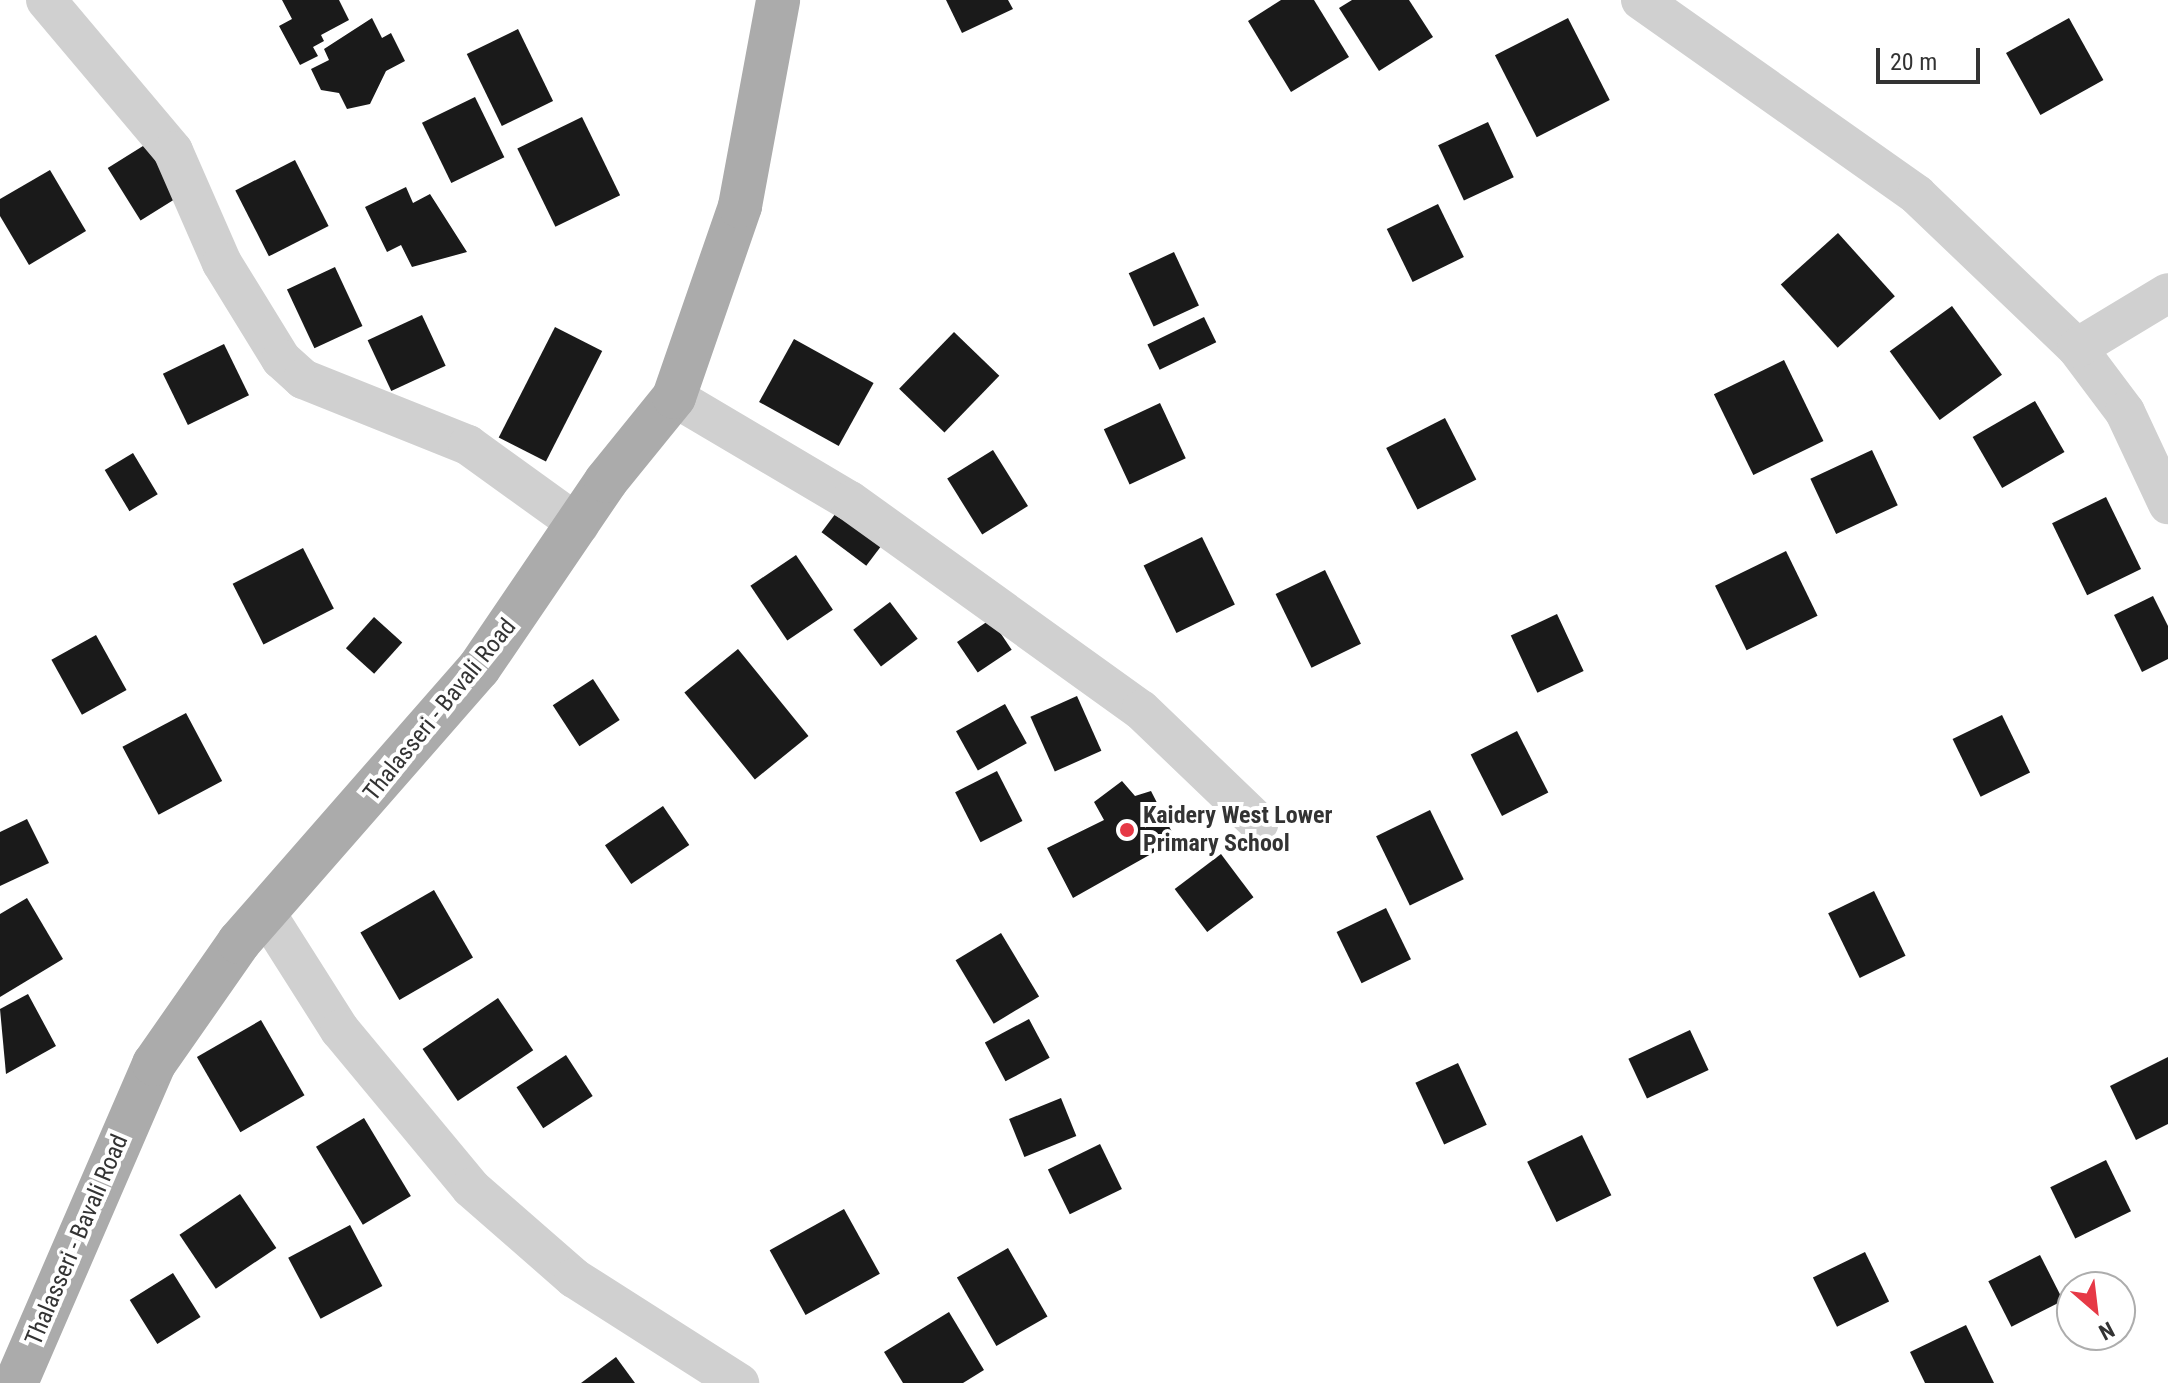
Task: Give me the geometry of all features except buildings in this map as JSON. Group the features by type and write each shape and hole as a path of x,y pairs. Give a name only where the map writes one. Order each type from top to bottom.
{"main road":[{"name":"Thalasseri - Bavali Road","path":"16,1383 154,1064 265,912 479,668 674,397 740,206 778,0"}],"street":[{"path":"46,0 173,151 222,263 281,359 303,379 468,445 579,525"},
{"path":"1641,0 1917,195 2077,348 2125,412 2168,504"},
{"path":"2077,348 2168,293"},
{"path":"674,397 850,501 1141,710 1259,823"},
{"path":"265,912 340,1030 471,1188 574,1278 739,1383"}],"place":[{"name":"Kaidery West Lower Primary School","path":"1127,830"}]}
